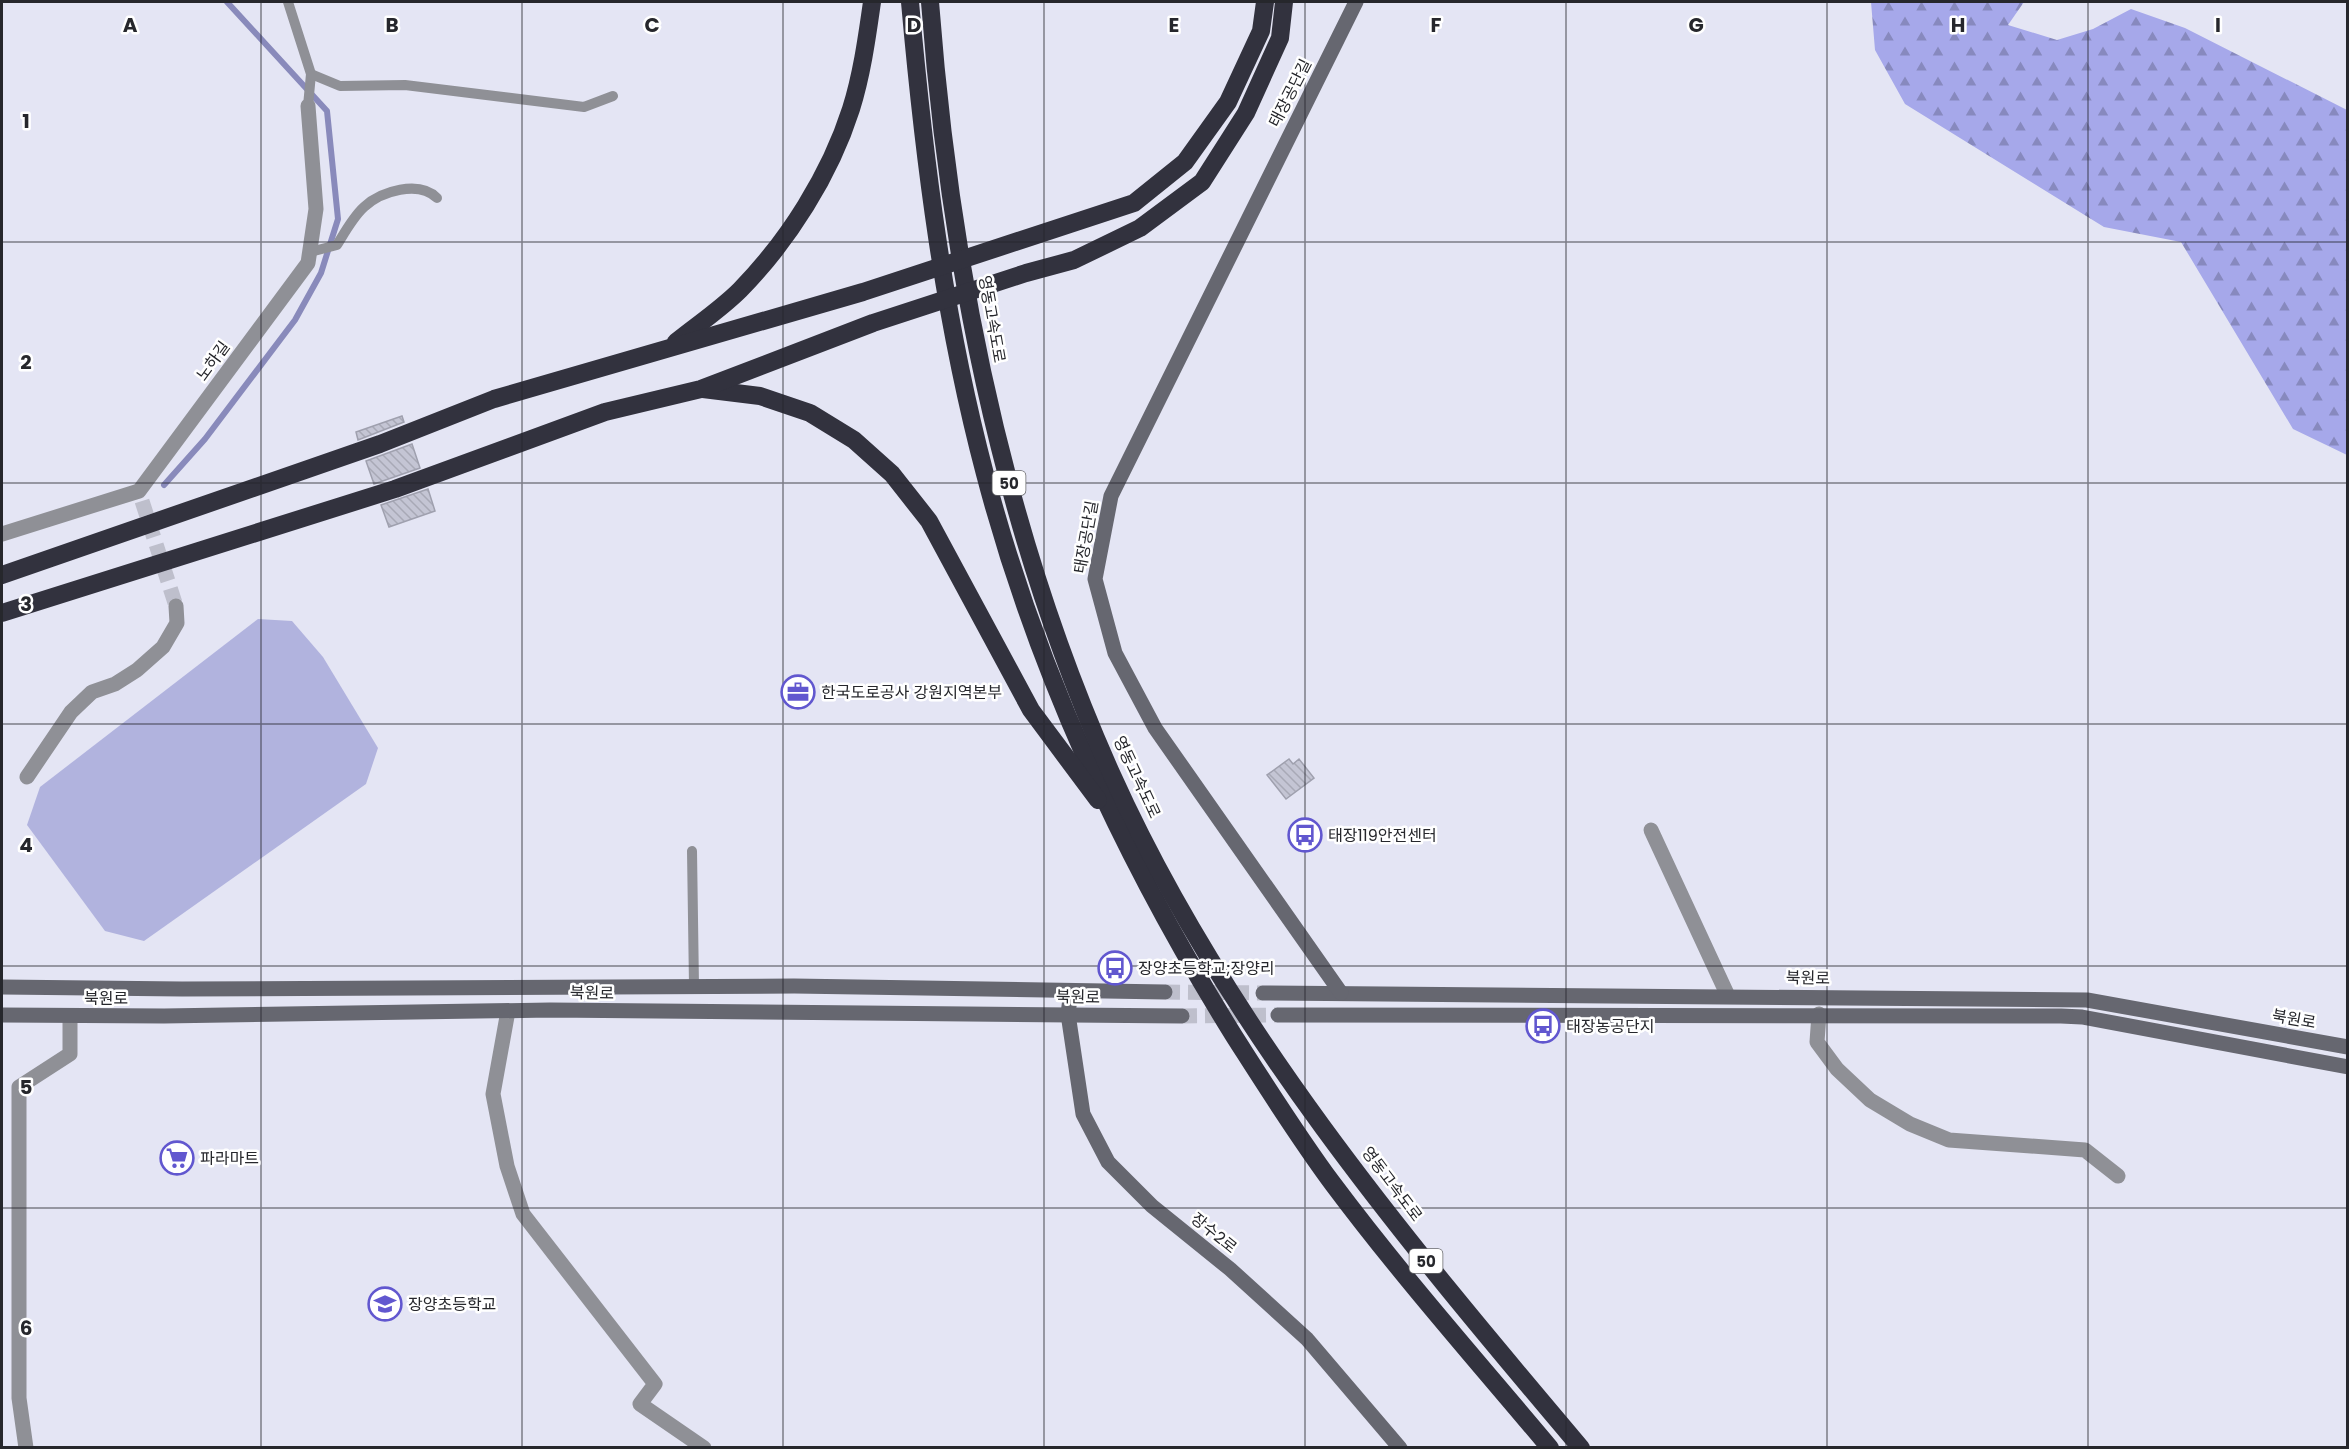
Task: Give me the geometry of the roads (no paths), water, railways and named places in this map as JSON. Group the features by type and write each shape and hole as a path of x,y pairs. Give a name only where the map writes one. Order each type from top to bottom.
{"highway":[{"path":"668,348 738,291 778,247 809,198 833,155 851,110 862,65 872,2"},
{"name":"50","path":"910,2 917,82 934,219 956,351 986,476 1023,594 1059,695 1119,829 1177,939 1263,1082 1332,1184 1436,1313 1550,1448"},
{"name":"영동고속도로","path":"932,2 932,22 950,184 974,336 999,446 1035,569 1070,668 1112,774 1196,933 1282,1066 1387,1213 1581,1448"},
{"path":"2,575 380,444 494,399 862,292 1134,203 1185,162 1228,102 1262,31 1265,2"},
{"path":"2,613 395,489 605,412 701,389 873,323 1026,273 1074,260 1140,228 1202,182 1246,112 1280,38 1284,2"},
{"path":"701,389 760,396 810,413 854,440 892,474 929,521 1031,710 1119,829"}],"street":[{"name":"태장공단길","path":"1341,993 1155,728 1115,653 1095,579 1111,496 1356,2"},
{"name":"노하길","path":"2,534 141,496 308,263 312,251 316,209 308,106"},
{"path":"27,777 70,712 92,692 115,684 137,670 163,647 177,623 176,606"},
{"path":"1651,830 1728,996 1729,1017"},
{"name":"북원로","path":"2,987 194,989 693,986 1165,992"},
{"path":"693,986 694,1013"},
{"name":"장수2로","path":"1071,991 1068,1014 1083,1114 1108,1162 1152,1206 1230,1269 1306,1339 1401,1448"},
{"name":"북원로","path":"1263,993 2087,1000 2348,1047"},
{"path":"1341,993 1341,1015"},
{"name":"북원로","path":"2,1015 508,1011 1182,1016"},
{"path":"508,1011 493,1094 507,1166 523,1214 655,1384 640,1404 704,1448"},
{"path":"1278,1015 1729,1017 1819,1014 2082,1017 2348,1066"},
{"path":"1819,1014 1817,1042 1837,1069 1870,1100 1910,1124 1950,1140 2085,1150 2118,1176"},
{"path":"26,1448 19,1398 19,1087 70,1054 70,1016"}],"lane":[{"path":"288,2 311,76 308,106"},
{"path":"311,76 340,86 405,86 584,106 613,96"},
{"path":"312,251 337,245 364,206 383,195 406,189 430,191 437,198"},
{"path":"692,851 693,986"}],"waterway":[{"path":"164,485 205,439 295,320 321,273 338,219 327,111 227,2"}],"tunnel":[{"path":"142,501 176,606"},
{"path":"1165,992 1263,993"},
{"path":"1182,1016 1278,1015"}],"place":[{"name":"한국도로공사 강원지역본부","path":"798,692"},
{"name":"태장119안전센터","path":"1305,835"},
{"name":"장양초등학교;장양리","path":"1115,968"},
{"name":"태장농공단지","path":"1543,1026"},
{"name":"파라마트","path":"177,1158"},
{"name":"장양초등학교","path":"385,1304"}]}
